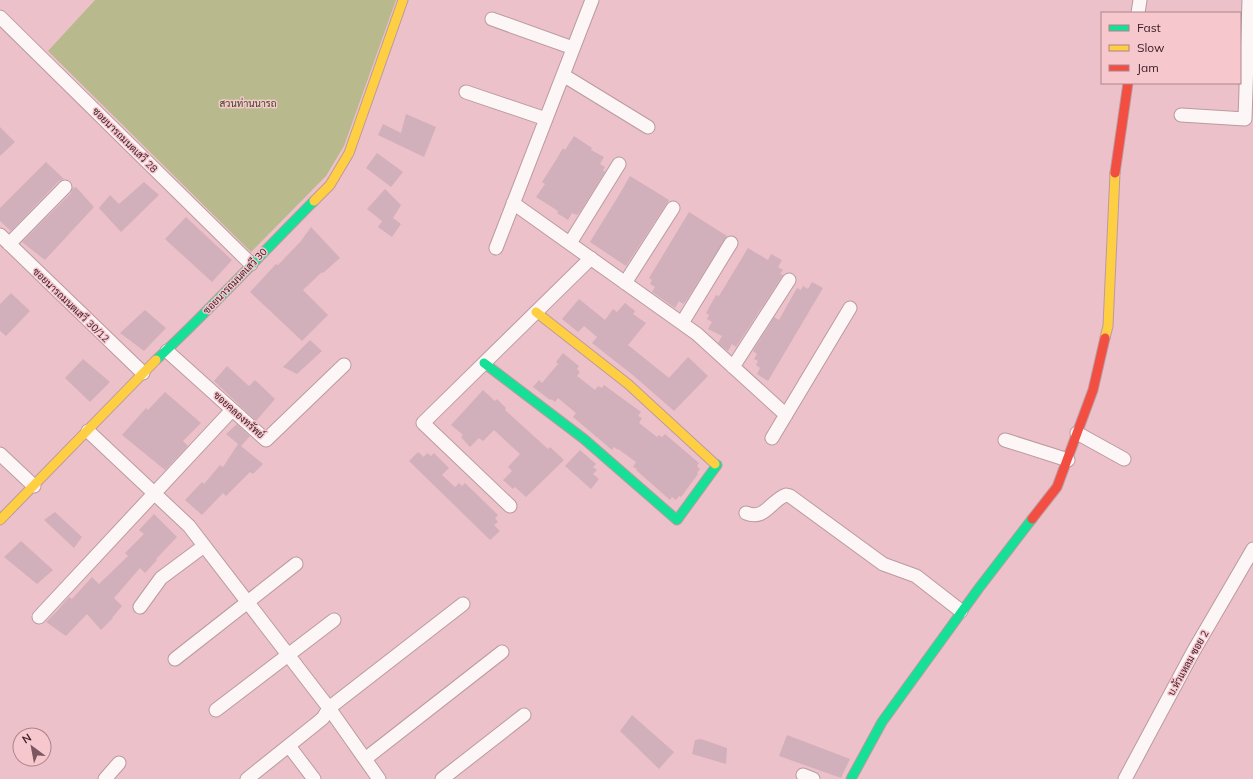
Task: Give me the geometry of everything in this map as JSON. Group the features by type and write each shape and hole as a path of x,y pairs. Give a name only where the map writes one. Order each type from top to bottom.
{"street":[{"name":"ซอยนารถมนตเสวี 30","path":"0,520 330,184 349,153 403,0"},
{"path":"496,248 592,0"},
{"path":"1138,12 1140,0"},
{"path":"1180,115 1246,119 1250,0"},
{"name":"ซอยนารถมนตเสวี 28","path":"0,17 251,264"},
{"path":"492,19 573,48"},
{"path":"563,74 648,126"},
{"path":"851,779 882,722 961,611 1057,487 1068,460 1093,390 1108,326 1116,162 1128,84"},
{"path":"466,92 546,119"},
{"path":"570,243 619,164"},
{"path":"4,239 65,187"},
{"path":"513,203 697,334 786,415"},
{"path":"625,283 673,208"},
{"name":"ซอยนารถมนตเสวี 30/12","path":"4,239 143,373"},
{"path":"682,323 731,243"},
{"path":"510,506 423,423 591,258"},
{"path":"733,367 789,280"},
{"path":"772,438 850,308"},
{"path":"484,363 584,439 676,520 717,465 628,384 536,312"},
{"name":"ซอยคลองทรัพย์","path":"167,351 266,440 344,365"},
{"path":"39,617 232,410"},
{"path":"88,431 188,526 329,708 380,779"},
{"path":"1077,434 1124,458"},
{"path":"1005,440 1068,460"},
{"path":"0,454 34,486"},
{"path":"746,513 758,515 780,497 786,495 817,515 883,564 916,576 961,611"},
{"path":"140,607 161,578 204,546"},
{"name":"บ.หัวแหลม ซอย 2","path":"1125,779 1193,652 1253,549"},
{"path":"175,659 296,564"},
{"path":"247,779 323,718 329,708 463,604"},
{"path":"216,710 334,620"},
{"path":"365,759 502,652"},
{"path":"442,779 524,715"},
{"path":"289,746 308,777"},
{"path":"105,779 119,763"}],"green space":[{"name":"สวนท่านนารถ","path":"95,0 396,0 344,146 326,176 251,252 48,51"}],"building":[{"path":"406,114 436,127 424,157 378,135 383,124 401,133"},
{"path":"0,127 15,142 0,156"},
{"path":"574,136 592,148 591,150 604,157 600,164 605,167 603,170 605,172 580,212 577,215 572,213 568,220 557,213 558,211 536,197 545,184 542,182 563,148 565,150"},
{"path":"377,153 403,172 391,187 366,168"},
{"path":"46,162 64,179 59,181 11,231 0,221 0,208"},
{"path":"630,176 669,200 626,266 590,242"},
{"path":"144,182 159,195 121,232 99,208 110,195 119,204"},
{"path":"73,187 76,187 94,207 45,260 22,242 71,193"},
{"path":"385,189 401,205 393,218 401,224 392,237 378,227 382,221 367,209"},
{"path":"689,212 727,236 686,301 683,304 679,301 675,308 652,292 655,287 650,284 652,280 649,278"},
{"path":"186,217 232,260 212,282 165,239"},
{"path":"311,227 340,258 303,290 328,315 302,341 250,292 276,264 278,265 301,241"},
{"path":"748,248 768,260 771,254 782,260 778,267 783,270 780,274 783,275 736,347 732,344 728,351 718,343 722,336 708,329 712,322 707,319 709,315 706,313 716,295 719,296"},
{"path":"812,282 823,288 768,381 757,374 760,368 756,365 758,361 754,359 757,354 753,351 774,317 779,320 797,288 801,290 803,286 808,289"},
{"path":"11,293 30,311 6,336 0,331 0,304"},
{"path":"579,299 605,320 613,309 617,312 625,303 635,311 633,314 646,323 628,345 669,378 688,357 708,376 674,411 634,376 592,343 597,337 584,326 578,332 562,319"},
{"path":"145,310 166,328 144,351 120,333"},
{"path":"310,340 322,351 297,374 283,367"},
{"path":"563,353 579,366 577,369 580,372 577,376 595,390 598,386 602,388 604,385 641,412 638,416 642,418 639,423 657,437 659,435 662,437 665,434 699,463 697,466 700,469 697,473 698,474 681,497 679,496 676,500 672,497 670,500 633,467 636,462 614,447 612,450 573,417 576,413 558,398 555,402 551,399 550,400 533,387 539,380 542,383 558,364 556,362"},
{"path":"83,359 110,382 90,402 65,378"},
{"path":"227,366 249,386 255,380 275,399 256,421 214,381"},
{"path":"483,390 495,401 497,399 506,408 505,410 548,449 550,447 564,460 526,497 515,487 513,489 503,480 512,471 508,467 520,454 494,430 483,441 479,438 470,447 461,437 463,435 451,425"},
{"path":"165,392 201,423 183,441 188,446 165,470 122,435 146,408 148,410"},
{"path":"237,424 250,436 241,446 263,464 253,474 250,472 226,496 223,493 202,515 185,500 202,482 204,484 220,465 223,467 238,444 226,434"},
{"path":"580,450 596,464 593,467 597,470 593,474 599,479 591,489 565,466"},
{"path":"418,452 424,457 427,453 431,456 434,453 449,468 442,475 455,487 459,483 462,486 465,483 498,515 495,518 498,522 494,525 500,531 490,540 409,461"},
{"path":"55,512 82,537 74,548 44,520"},
{"path":"154,514 177,537 145,573 140,568 114,598 122,606 101,630 87,614 66,636 46,622 69,597 72,599 92,577 99,584 128,556 125,553 144,534 139,530"},
{"path":"21,541 53,570 37,584 4,557"},
{"path":"632,715 674,752 659,769 620,731"},
{"path":"787,735 850,759 841,778 779,756"},
{"path":"701,739 727,748 726,764 692,754 695,740"}],"traffic: fast":[{"path":"156,360 314,201"},
{"path":"484,363 584,439 677,520 717,465 715,464"},
{"path":"851,779 882,722 979,588 1032,519"}],"traffic: slow":[{"path":"314,201 330,185 349,153 403,0"},
{"path":"1105,338 1108,326 1115,173"},
{"path":"536,312 628,384 715,464"},
{"path":"0,520 156,360"}],"traffic: jam":[{"path":"1115,173 1128,84"},
{"path":"1032,519 1057,487 1093,390 1105,338"}]}
